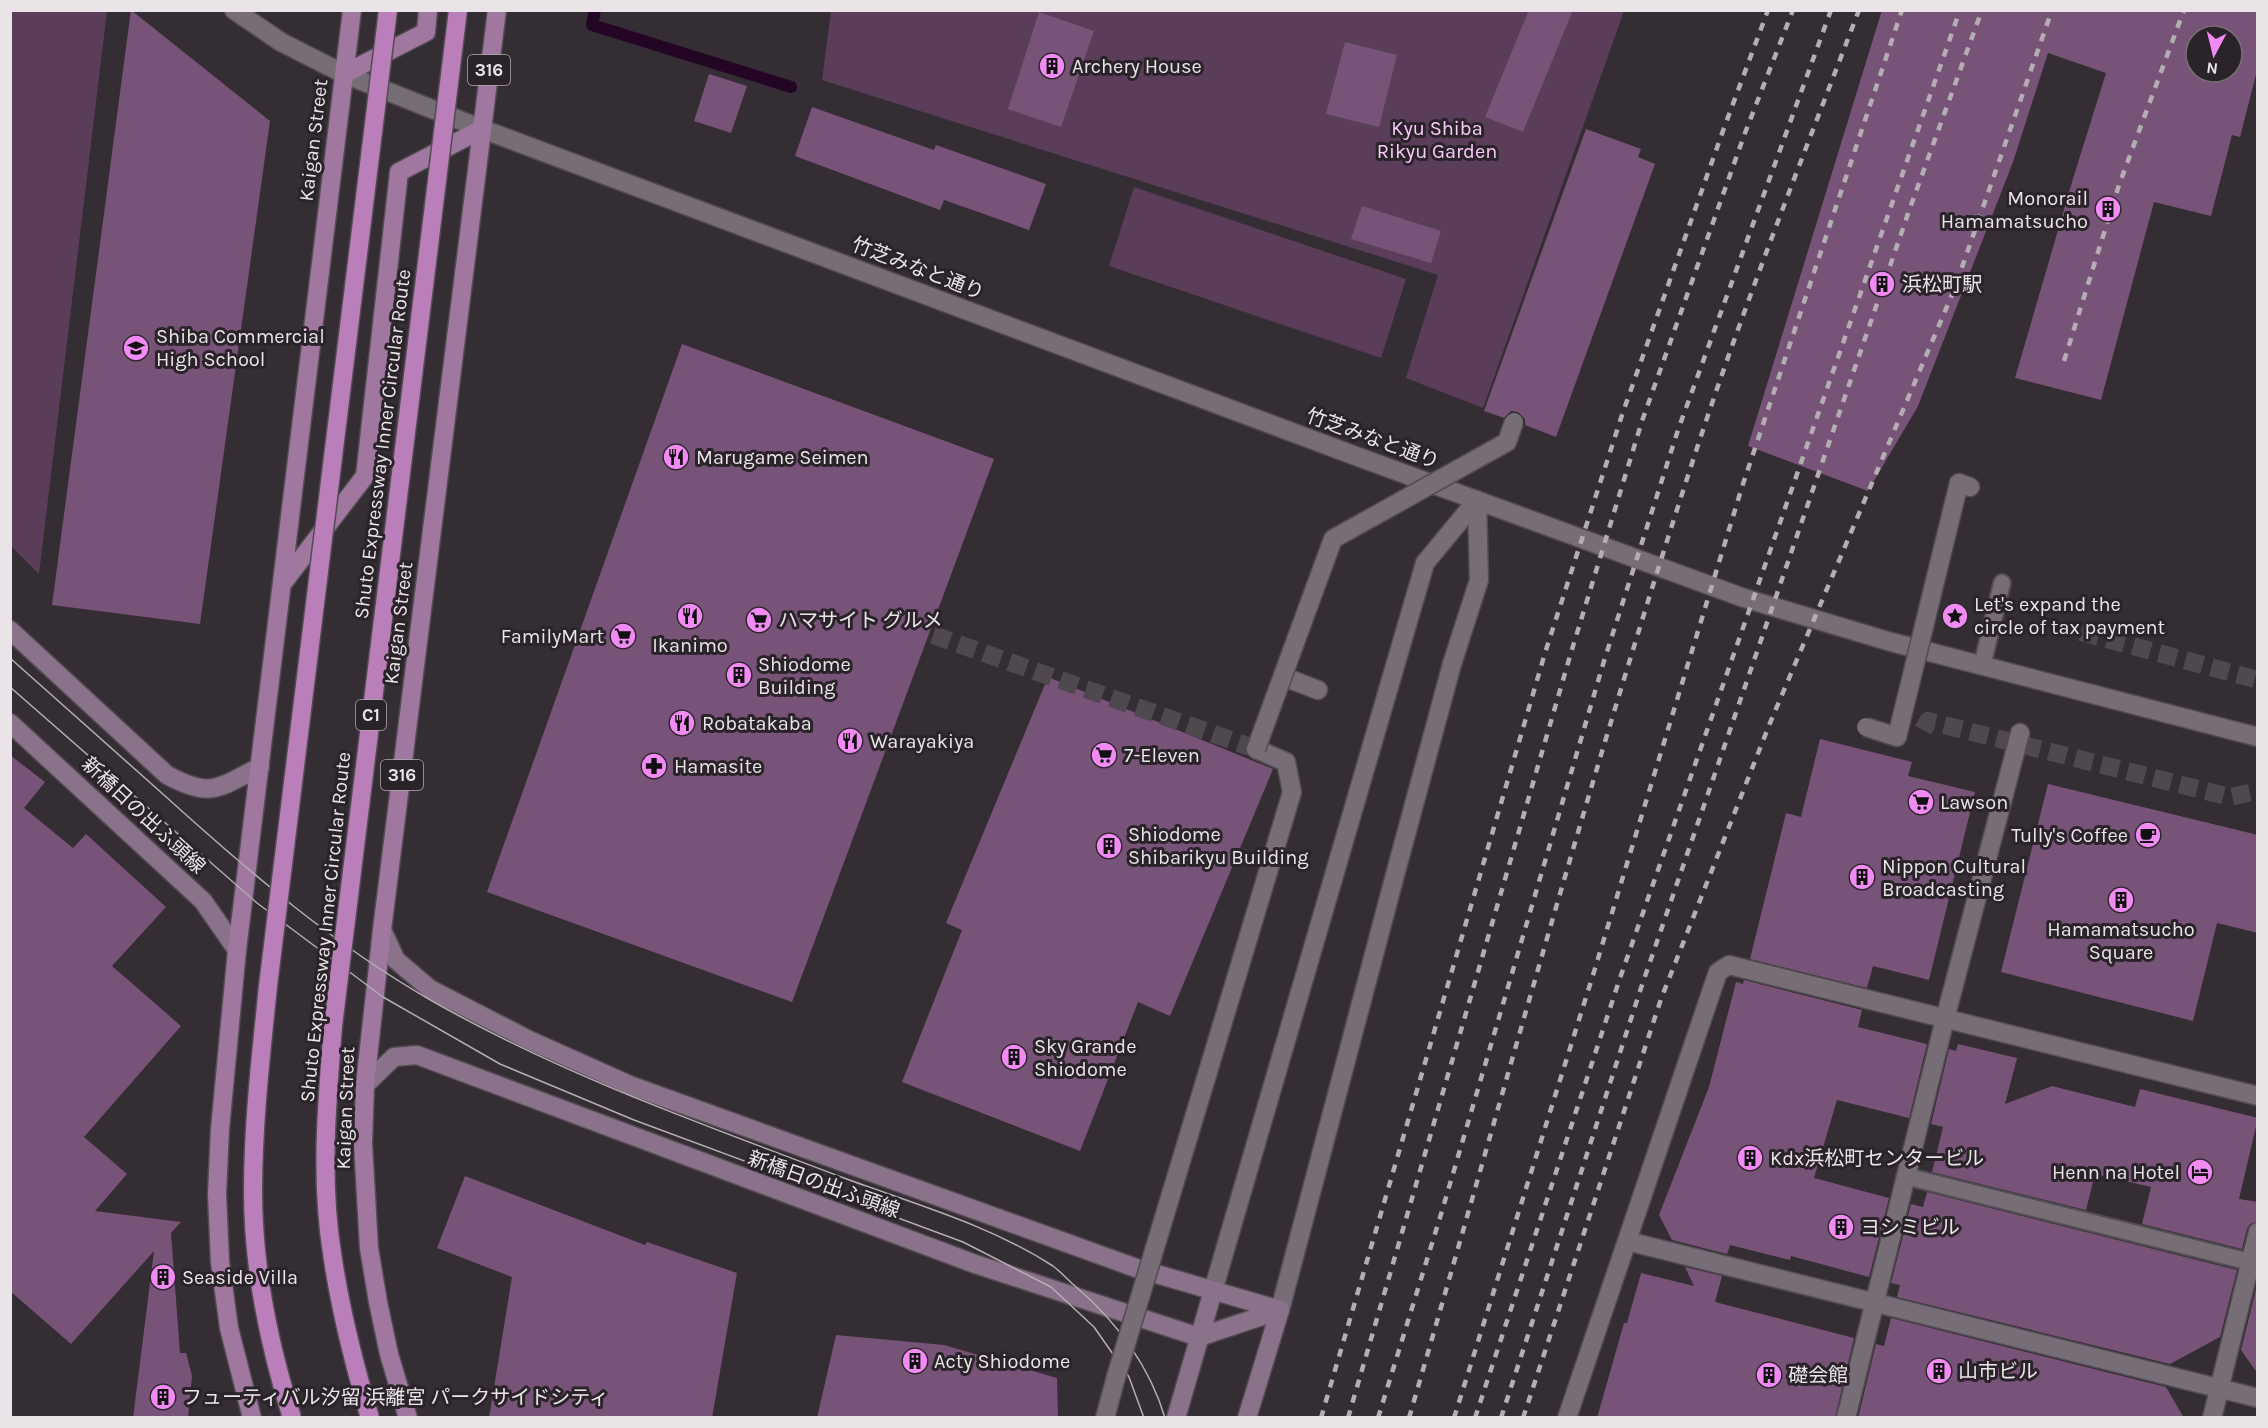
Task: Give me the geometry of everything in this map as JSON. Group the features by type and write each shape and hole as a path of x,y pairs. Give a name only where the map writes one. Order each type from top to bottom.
{"highway":[{"path":"292,1418 267,1323 257,1259 253,1194 255,1125 270,974 388,10"},
{"name":"Shuto Expressway Inner Circular Route","path":"370,1418 354,1363 331,1252 327,1199 328,1084 336,1002 458,10"}],"main road":[{"name":"Kaigan Street","path":"252,1418 229,1328 219,1262 217,1205 224,1076 237,950 352,10"},
{"path":"344,74 426,32 428,10"},
{"name":"Kaigan Street","path":"408,1418 389,1353 369,1248 363,1143 365,1085 382,930 497,10"},
{"path":"281,586 365,476 399,172 482,129"},
{"path":"10,630 167,775 190,787 214,790 260,767"},
{"name":"新橋日の出ふ頭線","path":"10,723 203,901 237,950"},
{"name":"新橋日の出ふ頭線","path":"382,930 396,960 430,989 529,1040 632,1086 1136,1268 1280,1310"},
{"name":"新橋日の出ふ頭線","path":"365,1085 394,1057 417,1055 975,1264 1199,1337"},
{"path":"1176,1418 1213,1291"},
{"path":"1199,1337 1280,1310"},
{"path":"1246,1418 1280,1310"}],"street":[{"name":"竹芝みなと通り","path":"234,10 281,42 344,74 482,129 1744,598 1891,642 2258,736"},
{"path":"1105,1418 1292,792 1286,762 1256,749 1333,539 1507,442 1514,422"},
{"path":"1866,727 1897,737 1959,483 1970,487"},
{"path":"1213,1291 1425,563 1477,500"},
{"path":"1280,1310 1452,664 1479,580 1477,500"},
{"path":"1284,677 1318,690"},
{"path":"1846,1418 1905,1176 2020,733"},
{"path":"1567,1418 1718,972 1729,965 2258,1096"},
{"path":"2212,1418 2251,1274 2258,1232"},
{"path":"1627,1241 2258,1398"}],"lane":[{"path":"1982,666 2002,583"},
{"path":"1905,1176 2251,1274"}],"green space":[{"path":"10,11 107,11 39,574 11,546"},
{"name":"Kyu Shiba Rikyu Garden","path":"831,11 1624,11 1483,408 1406,378 1438,275 822,80"},
{"path":"1134,187 1406,279 1381,358 1109,266"}],"building":[{"path":"131,10 270,121 200,624 52,605"},
{"path":"1529,10 1573,10 1523,132 1485,117"},
{"path":"1882,10 2258,10 2258,67 2240,137 2232,135 2211,216 2154,202 2101,400 2015,378 2106,73 2048,53 2013,162 1918,406 1868,491 1748,446"},
{"name":"Archery House","path":"1039,12 1094,31 1061,127 1008,109"},
{"path":"1345,42 1397,55 1379,127 1326,114"},
{"path":"709,74 747,86 731,133 694,121"},
{"path":"812,107 934,150 936,145 1046,184 1029,230 944,200 940,210 795,156"},
{"path":"1586,129 1641,149 1638,157 1655,164 1556,437 1525,425 1525,419 1518,412 1511,411 1504,418 1484,411"},
{"path":"1362,206 1441,231 1431,263 1351,239"},
{"name":"Shiodome Building","path":"682,344 994,459 792,1002 487,892"},
{"name":"Shiodome Shibarikyu Building","path":"1048,677 1273,769 1170,1016 1138,1002 1080,1151 902,1082 962,930 946,923"},
{"name":"Nippon Cultural Broadcasting","path":"1820,739 1912,762 1908,776 1975,792 1929,980 1873,966 1867,988 1750,959 1786,813 1801,817"},
{"path":"10,755 45,782 24,808 73,848 86,834 166,907 112,966 181,1026 84,1137 127,1174 95,1211 181,1222 171,1233 180,1353 186,1353 192,1376 188,1418 133,1418 154,1251 71,1344 10,1291"},
{"name":"Hamamatsucho Square","path":"2048,784 2258,835 2258,933 2217,923 2193,1021 2001,972"},
{"path":"1744,980 1862,1010 1858,1027 1927,1044 1909,1118 1837,1100 1814,1178 1889,1198 1869,1277 1791,1256 1790,1260 1730,1245 1727,1254 1672,1240 1659,1215 1709,1087 1736,982 1743,984"},
{"path":"1958,1044 2017,1058 2005,1104 2052,1086 2135,1107 2140,1089 2258,1118 2239,1199 2258,1202 2258,1221 2250,1224 2247,1229 2242,1249 2142,1224 2151,1187 2095,1174 2086,1210 1932,1172 1943,1127 1931,1124 1949,1049 1956,1051"},
{"path":"465,1176 645,1245 647,1242 737,1273 712,1418 489,1418 512,1277 437,1248"},
{"path":"1927,1192 2237,1270 2220,1337 2170,1364 1897,1297 1900,1285 1891,1283 1911,1204 1923,1207"},
{"path":"1685,1267 1722,1276 1715,1302 1854,1338 1835,1418 1597,1418 1641,1273 1694,1286"},
{"path":"2258,1281 2258,1374 2241,1350"},
{"path":"1891,1318 2166,1387 2184,1418 1858,1418 1876,1344 1884,1346"},
{"name":"Acty Shiodome","path":"836,1335 944,1345 1057,1378 1058,1418 817,1418"}],"waterway":[{"path":"595,10 592,25 791,87"}],"tunnel":[{"path":"2081,632 2258,680"},
{"path":"933,635 1256,749"},
{"path":"1923,730 1928,721 2230,797 2258,791"}],"tram line":[{"path":"10,658 293,906 362,957 434,1002 483,1029 584,1076 740,1139 951,1216 1004,1239 1053,1266 1104,1313 1129,1345 1150,1380 1165,1418"},
{"path":"10,687 257,903 383,997 500,1064 634,1120 963,1242 1051,1287 1094,1327 1129,1377 1144,1418"}],"railway":[{"path":"1321,1418 1545,653 1623,412 1768,10"},
{"path":"1348,1418 1570,656 1642,421 1745,133 1793,10"},
{"path":"1378,1418 1442,1211 1604,661 1678,430 1831,10"},
{"path":"1409,1418 1586,806 1660,563 1737,334 1859,10"},
{"path":"1454,1418 1593,975 1742,487 1902,10"},
{"path":"1475,1418 1619,981 1960,10"},
{"path":"1501,1418 1641,988 1910,208 1982,10"},
{"path":"1523,1418 1661,999 1770,723 1954,290 2052,10"},
{"path":"2064,361 2119,185 2184,10"}],"place":[{"name":"Archery House","path":"1052,66"},
{"name":"Monorail Hamamatsucho","path":"2108,209"},
{"name":"浜松町駅","path":"1882,284"},
{"name":"Shiba Commercial High School","path":"136,348"},
{"name":"Marugame Seimen","path":"676,457"},
{"name":"Ikanimo","path":"690,616"},
{"name":"Let's expand the circle of tax payment","path":"1955,616"},
{"name":"ハマサイト グルメ","path":"759,620"},
{"name":"FamilyMart","path":"623,636"},
{"name":"Shiodome Building","path":"739,675"},
{"name":"Robatakaba","path":"682,723"},
{"name":"Warayakiya","path":"850,741"},
{"name":"7-Eleven","path":"1104,755"},
{"name":"Hamasite","path":"654,766"},
{"name":"Lawson","path":"1921,802"},
{"name":"Tully's Coffee","path":"2148,835"},
{"name":"Shiodome Shibarikyu Building","path":"1109,846"},
{"name":"Nippon Cultural Broadcasting","path":"1862,877"},
{"name":"Hamamatsucho Square","path":"2121,900"},
{"name":"Sky Grande Shiodome","path":"1014,1057"},
{"name":"Kdx浜松町センタービル","path":"1750,1158"},
{"name":"Henn na Hotel","path":"2200,1172"},
{"name":"ヨシミビル","path":"1841,1227"},
{"name":"Seaside Villa","path":"163,1277"},
{"name":"Acty Shiodome","path":"915,1361"},
{"name":"山市ビル","path":"1939,1371"},
{"name":"礎会館","path":"1769,1375"},
{"name":"フューティバル汐留 浜離宮 パークサイドシティ","path":"163,1397"}]}
